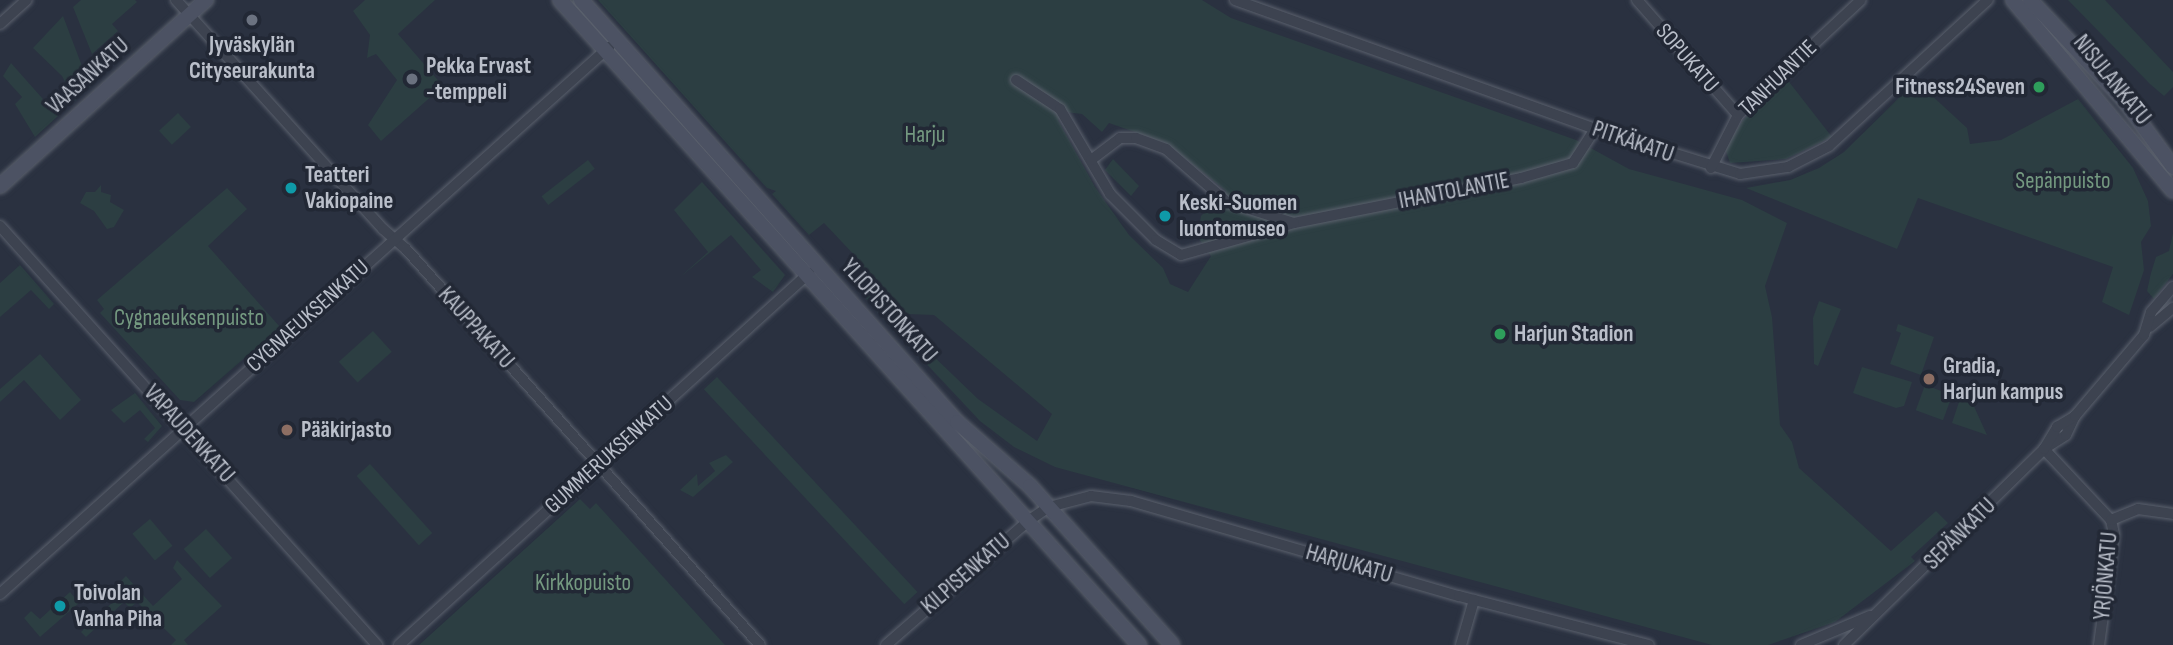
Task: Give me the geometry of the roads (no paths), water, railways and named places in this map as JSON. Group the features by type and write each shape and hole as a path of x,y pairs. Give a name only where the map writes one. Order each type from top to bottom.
{"main road":[{"name":"VAASANKATU","path":"0,186 206,0"},
{"name":"YLIOPISTONKATU","path":"560,0 794,266 813,270 957,422 1049,507 1172,645"},
{"name":"YLIOPISTONKATU","path":"581,0 1028,521 1139,645"},
{"name":"NISULANKATU","path":"2013,0 2173,191"},
{"name":"NISULANKATU","path":"2030,0 2124,100 2173,167"}],"street":[{"path":"0,24 27,0"},
{"name":"KAUPPAKATU","path":"176,0 760,645"},
{"name":"PITKÄKATU","path":"1236,0 1595,129 1727,173 1764,172 1817,153 1988,0"},
{"name":"SOPUKATU","path":"1637,0 1738,115"},
{"name":"TANHUANTIE","path":"1711,168 1738,115 1861,0"},
{"name":"CYGNAEUKSENKATU","path":"0,594 393,239 606,51 615,38"},
{"name":"IHANTOLANTIE","path":"1016,80 1060,109 1110,194 1173,254 1200,252 1294,223 1521,178 1573,163 1595,129"},
{"name":"IHANTOLANTIE","path":"1091,160 1120,138 1136,138 1166,149 1227,202 1294,223"},
{"name":"VAPAUDENKATU","path":"0,226 377,645"},
{"name":"GUMMERUKSENKATU","path":"401,643 813,270"},
{"name":"SEPÄNKATU","path":"2150,327 2151,312 2173,287"},
{"name":"SEPÄNKATU","path":"1844,645 2044,449 2066,435 2075,416 2150,327 2173,308"},
{"name":"YRJÖNKATU","path":"2044,449 2111,520 2114,534 2099,645"},
{"name":"HARJUKATU","path":"1049,507 1091,496 1131,501 1474,600 1649,645"},
{"name":"KILPISENKATU","path":"886,645 1028,521 1049,507"},
{"path":"2111,520 2137,509 2173,514"},
{"path":"1461,645 1474,600"},
{"name":"SEPÄNKATU","path":"1801,645 1874,615"}],"place":[{"name":"Jyväskylän Cityseurakunta","path":"252,20"},
{"name":"Pekka Ervast -temppeli","path":"412,79"},
{"name":"Fitness24Seven","path":"2039,87"},
{"name":"Teatteri Vakiopaine","path":"291,188"},
{"name":"Keski-Suomen luontomuseo","path":"1165,216"},
{"name":"Harjun Stadion","path":"1500,334"},
{"name":"Gradia, Harjun kampus","path":"1929,379"},
{"name":"Pääkirjasto","path":"287,430"},
{"name":"Toivolan Vanha Piha","path":"60,606"}],"park label":[{"name":"Harju","path":"925,135"},
{"name":"Sepänpuisto","path":"2063,181"},
{"name":"Cygnaeuksenpuisto","path":"189,318"},
{"name":"Kirkkopuisto","path":"583,583"}]}
